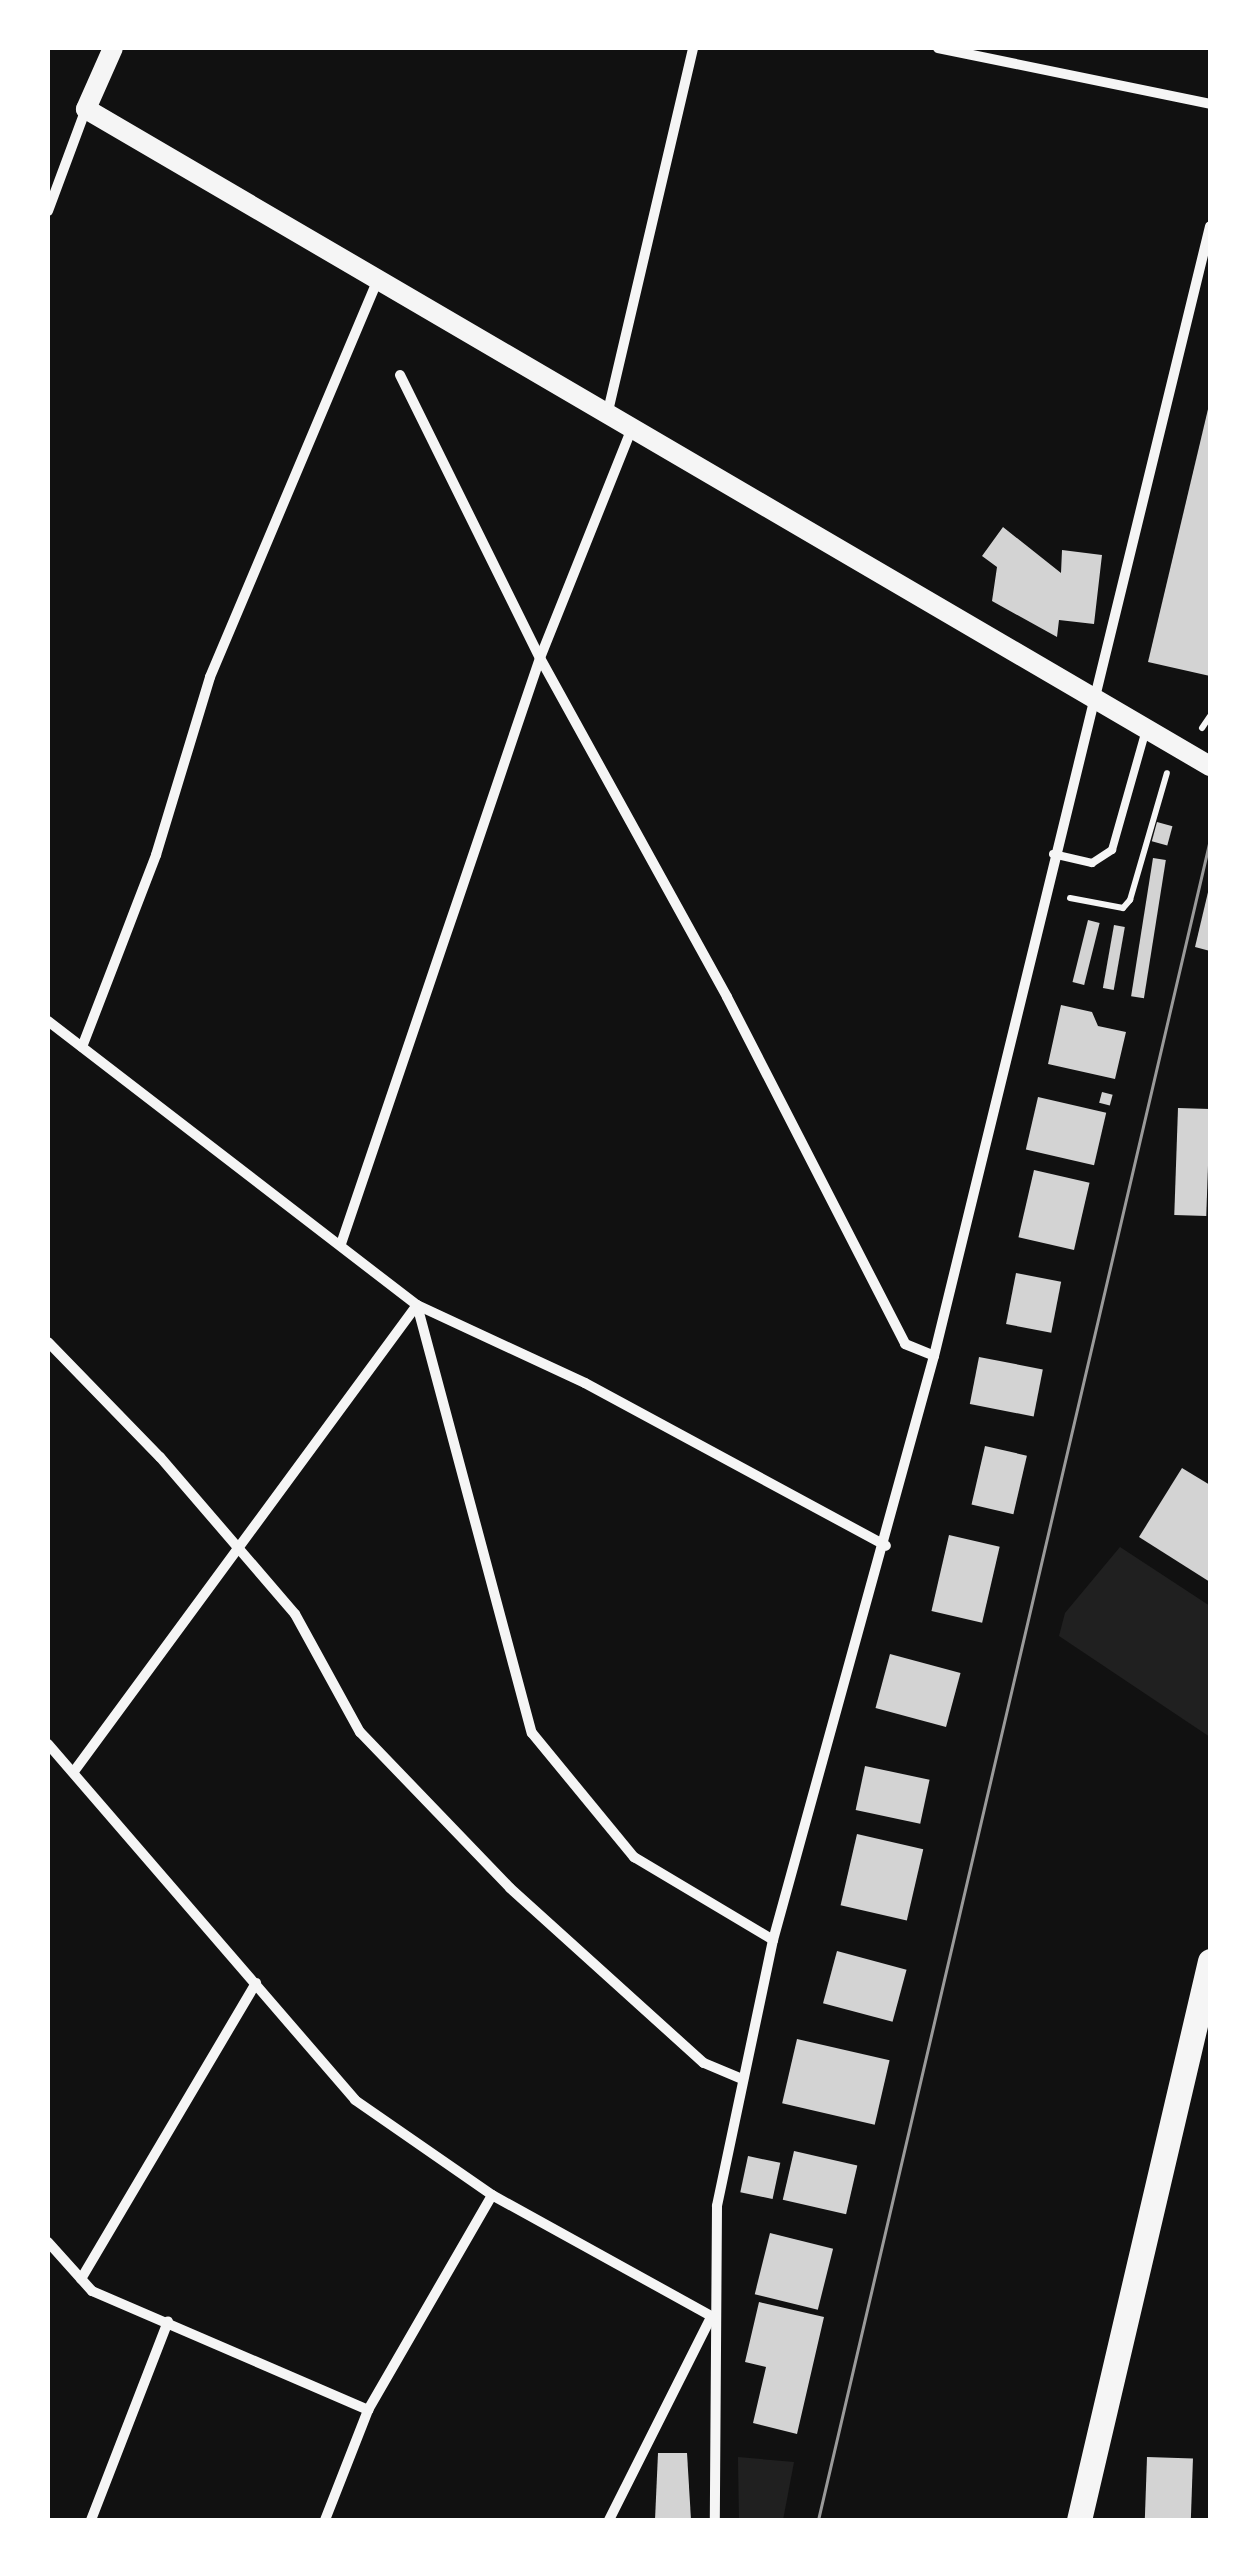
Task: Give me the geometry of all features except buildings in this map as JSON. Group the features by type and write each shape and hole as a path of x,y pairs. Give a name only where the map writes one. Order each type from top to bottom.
{"main road":[{"path":"114,48 86,110 633,425 1210,766"},
{"path":"1080,2520 1210,1961"}],"street":[{"path":"608,411 692,48"},
{"path":"938,48 1210,104"},
{"path":"48,211 86,110"},
{"path":"716,2520 712,2316 716,2206 742,2079 772,1940 886,1546 934,1356 1091,694 1210,226"},
{"path":"82,1047 156,854 210,676 378,279"},
{"path":"400,375 540,658 727,997 905,1344 934,1356"},
{"path":"341,1244 540,658 633,425"},
{"path":"48,1021 418,1306 585,1382 886,1546"},
{"path":"76,1770 418,1306"},
{"path":"418,1306 532,1733 634,1857 772,1940"},
{"path":"48,1342 295,1614 360,1732 524,1900 704,2062 742,2079"},
{"path":"48,1744 76,1770 355,2100 492,2195 712,2316"},
{"path":"81,2279 256,1983"},
{"path":"325,2520 368,2410 492,2195"},
{"path":"48,2242 92,2290 368,2410"},
{"path":"609,2520 712,2316"},
{"path":"91,2520 168,2321"}],"lane":[{"path":"1053,854 1092,863 1112,850 1146,729"}],"shaded area":[{"path":"1120,1547 1210,1606 1210,1737 1059,1636 1065,1613"},
{"path":"738,2457 794,2462 783,2520 739,2520"}],"tram line":[{"path":"818,2520 1210,840"}]}
